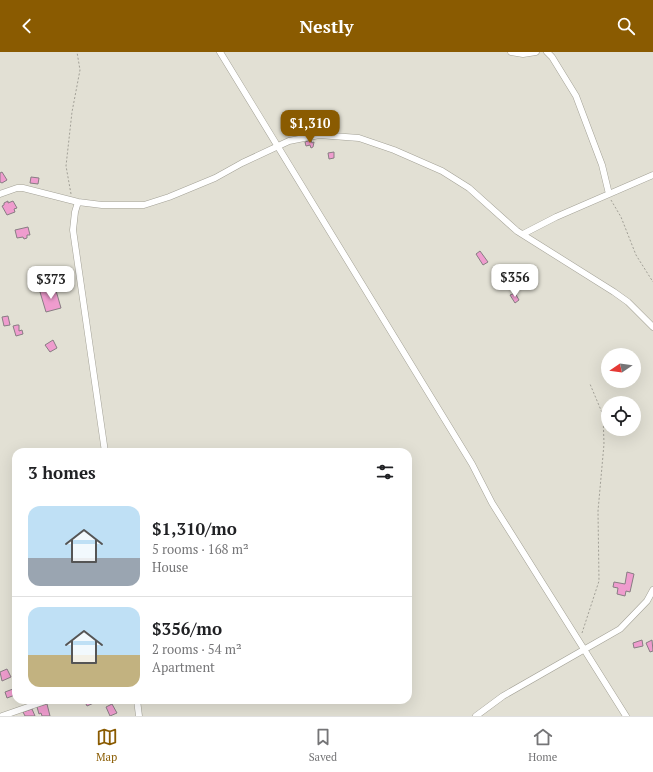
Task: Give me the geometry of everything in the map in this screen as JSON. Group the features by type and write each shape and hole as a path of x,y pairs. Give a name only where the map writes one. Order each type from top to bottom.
{"street":[{"path":"220,52 472,464 492,503 626,716"},
{"path":"511,52 523,54 536,52"},
{"path":"547,52 552,57 576,96 600,160 609,194"},
{"path":"0,194 17,188 23,188 75,202 121,205 152,203 215,178 245,161 289,141 319,135 353,137 385,146 435,167 459,181 476,194 511,227 614,292 628,302 653,327"},
{"path":"523,234 544,222 653,175"},
{"path":"75,202 72,230 103,448"},
{"path":"476,716 503,696 620,629 647,601 653,590"},
{"path":"2,716 36,704"},
{"path":"138,704 139,716"}],"path":[{"path":"75,202 66,166 72,112 80,70 78,52"},
{"path":"609,194 612,203 624,224 636,255 653,282"},
{"path":"579,641 599,581 598,511 604,430 603,415 590,384"}],"building":[{"path":"311,140 312,143 314,142 313,147 311,148 310,145 306,146 305,142"},
{"path":"334,152 334,158 329,159 328,153"},
{"path":"2,172 7,180 2,183 0,182 0,173"},
{"path":"31,177 39,178 38,184 30,183"},
{"path":"8,201 8,203 13,201 17,208 14,209 15,212 7,215 2,206"},
{"path":"28,227 30,235 27,235 27,238 17,238 15,230"},
{"path":"480,251 488,262 483,265 476,254"},
{"path":"55,287 61,308 46,312 40,292"},
{"path":"515,293 519,300 515,303 510,295"},
{"path":"8,316 10,325 4,326 2,317"},
{"path":"19,325 19,331 22,330 23,334 16,336 13,326"},
{"path":"53,340 57,348 50,352 45,345"},
{"path":"627,572 634,574 630,592 626,591 625,596 617,594 618,588 613,587 614,582 625,584"},
{"path":"642,640 643,646 634,648 633,643"},
{"path":"652,640 653,651 650,652 646,643"},
{"path":"7,669 11,677 2,681 0,672"},
{"path":"12,689 12,696 7,698 5,692"},
{"path":"47,704 50,716 42,716 41,713 39,714 37,707"},
{"path":"112,704 117,713 110,716 106,707"},
{"path":"32,709 35,716 25,716 23,712"}]}
